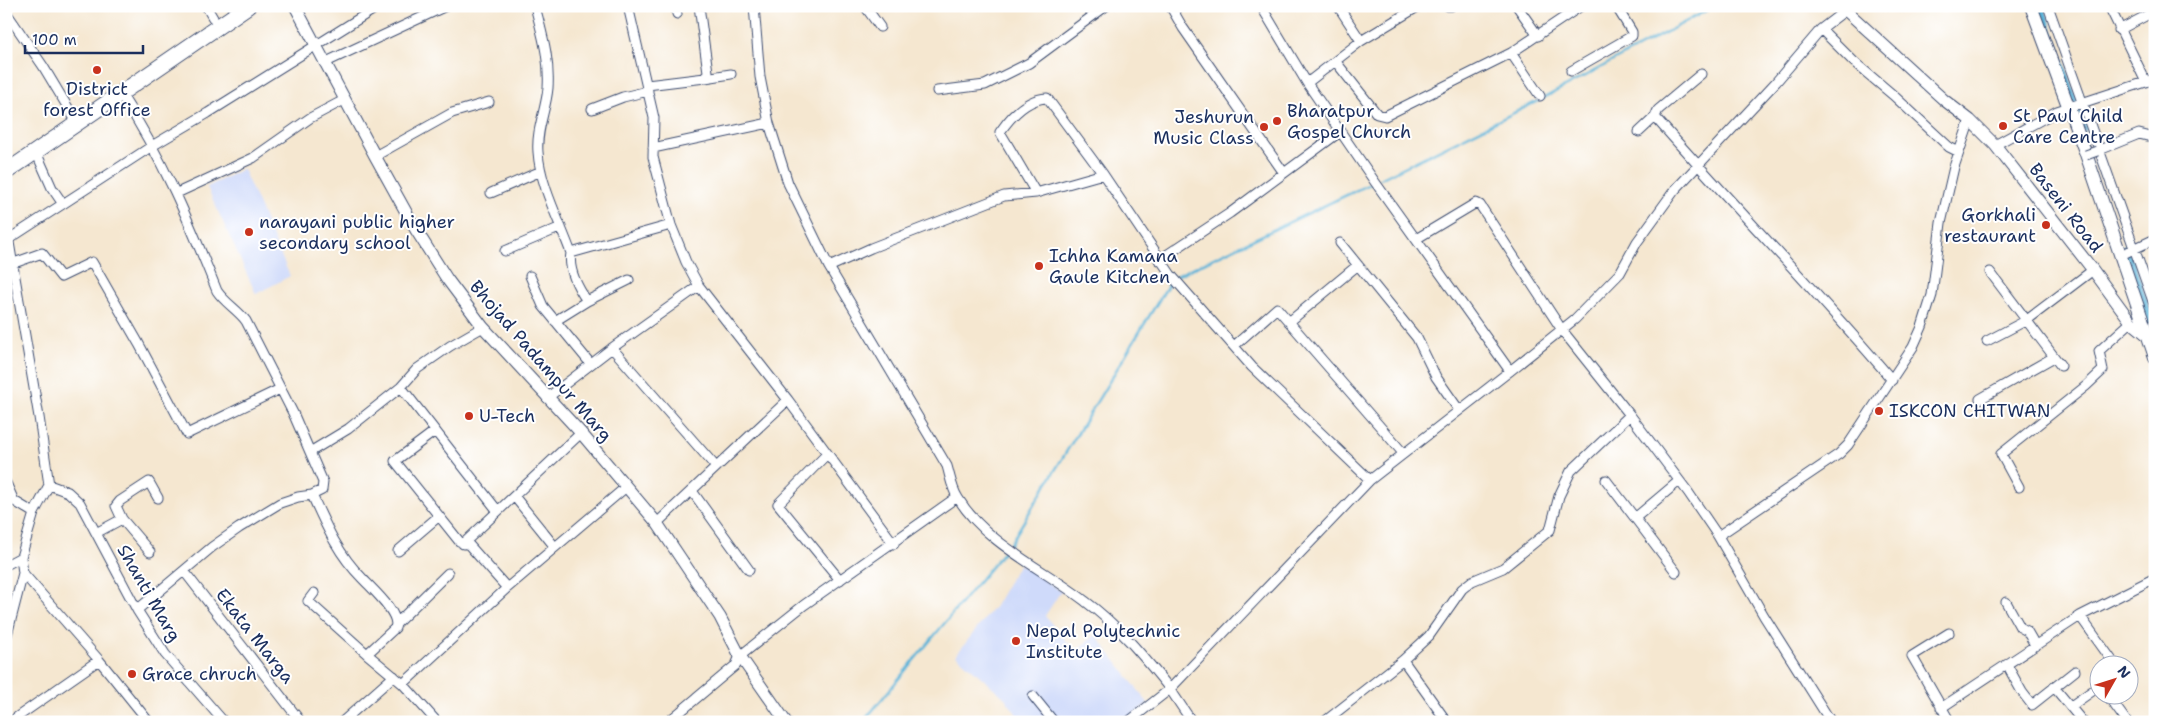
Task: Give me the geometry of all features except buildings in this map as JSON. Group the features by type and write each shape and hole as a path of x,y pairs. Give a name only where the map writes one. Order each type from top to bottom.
{"highway":[{"path":"6,162 73,116 209,12 230,6"},
{"path":"6,172 248,6"}],"main road":[{"path":"2031,6 2075,105 2092,152 2127,253 2147,335 2155,357"}],"street":[{"name":"Bhojad Padampur Marg","path":"295,6 344,100 433,257 483,327 581,433 657,523 720,617 740,656 786,722"},
{"path":"9,239 152,146 379,6"},
{"path":"324,63 446,6"},
{"path":"535,6 548,59 547,96 537,139 541,171 571,253 571,267 587,301"},
{"path":"628,6 654,118 653,157 671,224 686,262 699,286 788,400 894,544"},
{"path":"699,6 708,72 705,78"},
{"path":"754,6 760,77 769,123 788,182 829,267 944,461 957,497 992,536 1085,601 1133,642 1170,689 1192,722"},
{"path":"938,91 985,85 1013,71 1028,63 1106,6"},
{"path":"1173,6 1172,9 1183,28 1284,173"},
{"path":"1261,6 1308,83 1510,371"},
{"path":"1338,6 1362,41"},
{"path":"1308,83 1362,41 1419,6"},
{"path":"1517,6 1538,36"},
{"path":"1336,62 1377,114 1385,116 1511,52 1581,6"},
{"path":"1571,72 1632,36 1632,32 1616,6"},
{"path":"2048,6 2075,105"},
{"path":"1995,145 2075,105 2150,81 2119,30 2108,6"},
{"path":"868,7 880,27"},
{"path":"1128,722 1170,689 1370,480 1562,330 1620,273 1652,220 1674,191 1776,82 1821,29 1846,8"},
{"name":"Baseni Road","path":"1846,8 1995,145 2093,270 2131,322 2147,335"},
{"path":"2119,30 2155,11"},
{"path":"6,12 43,66 73,116"},
{"path":"1821,29 1854,62 1888,90 1949,147 1959,152"},
{"path":"1511,52 1540,96"},
{"path":"592,109 648,88 731,74"},
{"path":"1639,132 1655,117 1658,110 1701,74"},
{"path":"121,94 177,193 217,291 246,321 323,482 322,490 312,495 280,503 239,528 184,570 137,610"},
{"path":"1036,192 1000,132 1021,108 1039,98 1048,98 1102,174 1159,260 1252,366 1370,480"},
{"path":"177,193 253,158 310,118 344,100"},
{"path":"375,156 452,113 489,102"},
{"path":"1655,117 1697,166 1840,318 1892,380"},
{"path":"1718,536 1839,454 1848,445 1913,347 1922,327 1932,295 1941,223 1959,152 1970,120"},
{"path":"653,148 769,123"},
{"path":"1159,260 1230,213 1341,131"},
{"path":"2092,152 2139,134 2155,138"},
{"path":"36,152 52,188 63,204"},
{"path":"491,194 541,171"},
{"path":"829,267 871,248 1004,196 1036,192 1102,174"},
{"path":"1416,239 1476,203 1480,205 1562,330 1630,415 1718,536 1764,616 1831,722"},
{"path":"6,224 14,263 49,485 34,512 21,557 23,573 6,639"},
{"path":"571,253 671,224"},
{"path":"505,251 561,227"},
{"path":"2155,239 2127,253 2155,307"},
{"path":"1340,243 1417,338 1436,377 1459,410"},
{"path":"14,263 42,254 61,276 92,262 187,434 280,389"},
{"path":"1289,322 1358,265"},
{"path":"1987,341 2027,320 2093,270"},
{"path":"1990,272 2061,366"},
{"path":"530,276 544,306 590,363"},
{"path":"556,321 587,301 629,280"},
{"path":"547,398 590,363 699,286"},
{"path":"1234,346 1277,308 1403,453"},
{"path":"2019,487 2001,454 2086,386 2103,370 2099,351 2131,322"},
{"path":"310,452 348,429 401,387 417,369 450,346 483,327"},
{"path":"612,348 716,467"},
{"path":"1980,399 2054,357"},
{"path":"401,387 497,510"},
{"path":"657,523 788,400"},
{"path":"1324,722 1403,660 1429,636 1462,589 1472,581 1502,568 1550,530 1559,496 1571,471 1630,415"},
{"path":"435,431 396,461 463,544 469,546 507,588"},
{"path":"463,544 581,433"},
{"path":"828,454 778,504 840,580"},
{"path":"1606,480 1676,572"},
{"path":"1636,518 1679,480"},
{"path":"150,552 116,509 117,503 149,482 158,498"},
{"path":"6,483 10,503 34,512"},
{"name":"Shanti Marg","path":"49,485 68,492 80,503 137,610 165,654 224,722"},
{"path":"403,684 507,588 626,487"},
{"path":"692,491 749,570"},
{"path":"312,495 330,535 349,565 374,591 395,617 397,623"},
{"path":"514,496 555,547"},
{"path":"668,722 736,665 740,656 840,580 894,544 957,497"},
{"path":"398,551 439,516"},
{"path":"96,532 122,518"},
{"path":"6,565 21,557"},
{"name":"Ekata Marga","path":"184,570 301,722"},
{"path":"23,573 99,660 149,722"},
{"path":"367,654 448,573"},
{"path":"1941,708 2080,616 2155,578"},
{"path":"314,593 308,601 403,684 437,722"},
{"path":"2006,602 2020,628 2026,631 2035,645"},
{"path":"2080,616 2109,656"},
{"path":"1949,633 1912,656 1950,722"},
{"path":"7,721 99,660"},
{"path":"1403,660 1447,722"},
{"path":"2007,665 2022,692 2032,705 2075,671"},
{"path":"342,722 394,676"},
{"path":"2054,688 2083,722"},
{"path":"2071,706 2088,694"},
{"path":"1033,696 1054,722"},
{"path":"2115,706 2127,722"}],"shaded area":[{"name":"narayani public higher secondary school","path":"243,169 290,276 256,294 207,187"},
{"name":"Nepal Polytechnic Institute","path":"1019,564 1061,591 1045,616 1075,651 1096,635 1148,703 1124,722 1022,722 1005,698 956,655 995,606"}],"waterway":[{"path":"1380,179 1542,99 1715,6"},
{"path":"2040,6 2083,128"},
{"path":"1176,276 1372,183"},
{"path":"2125,249 2155,334"},
{"path":"1010,544 1170,282"},
{"path":"863,722 1005,550"}],"place":[{"name":"District forest Office","path":"97,70"},
{"name":"Bharatpur Gospel Church","path":"1277,121"},
{"name":"St Paul Child Care Centre","path":"2003,126"},
{"name":"Jeshurun Music Class","path":"1264,127"},
{"name":"Gorkhali restaurant","path":"2046,225"},
{"name":"narayani public higher secondary school","path":"249,232"},
{"name":"Ichha Kamana Gaule Kitchen","path":"1039,266"},
{"name":"ISKCON CHITWAN","path":"1879,411"},
{"name":"U-Tech","path":"469,416"},
{"name":"Nepal Polytechnic Institute","path":"1016,641"},
{"name":"Grace chruch","path":"132,674"}]}
